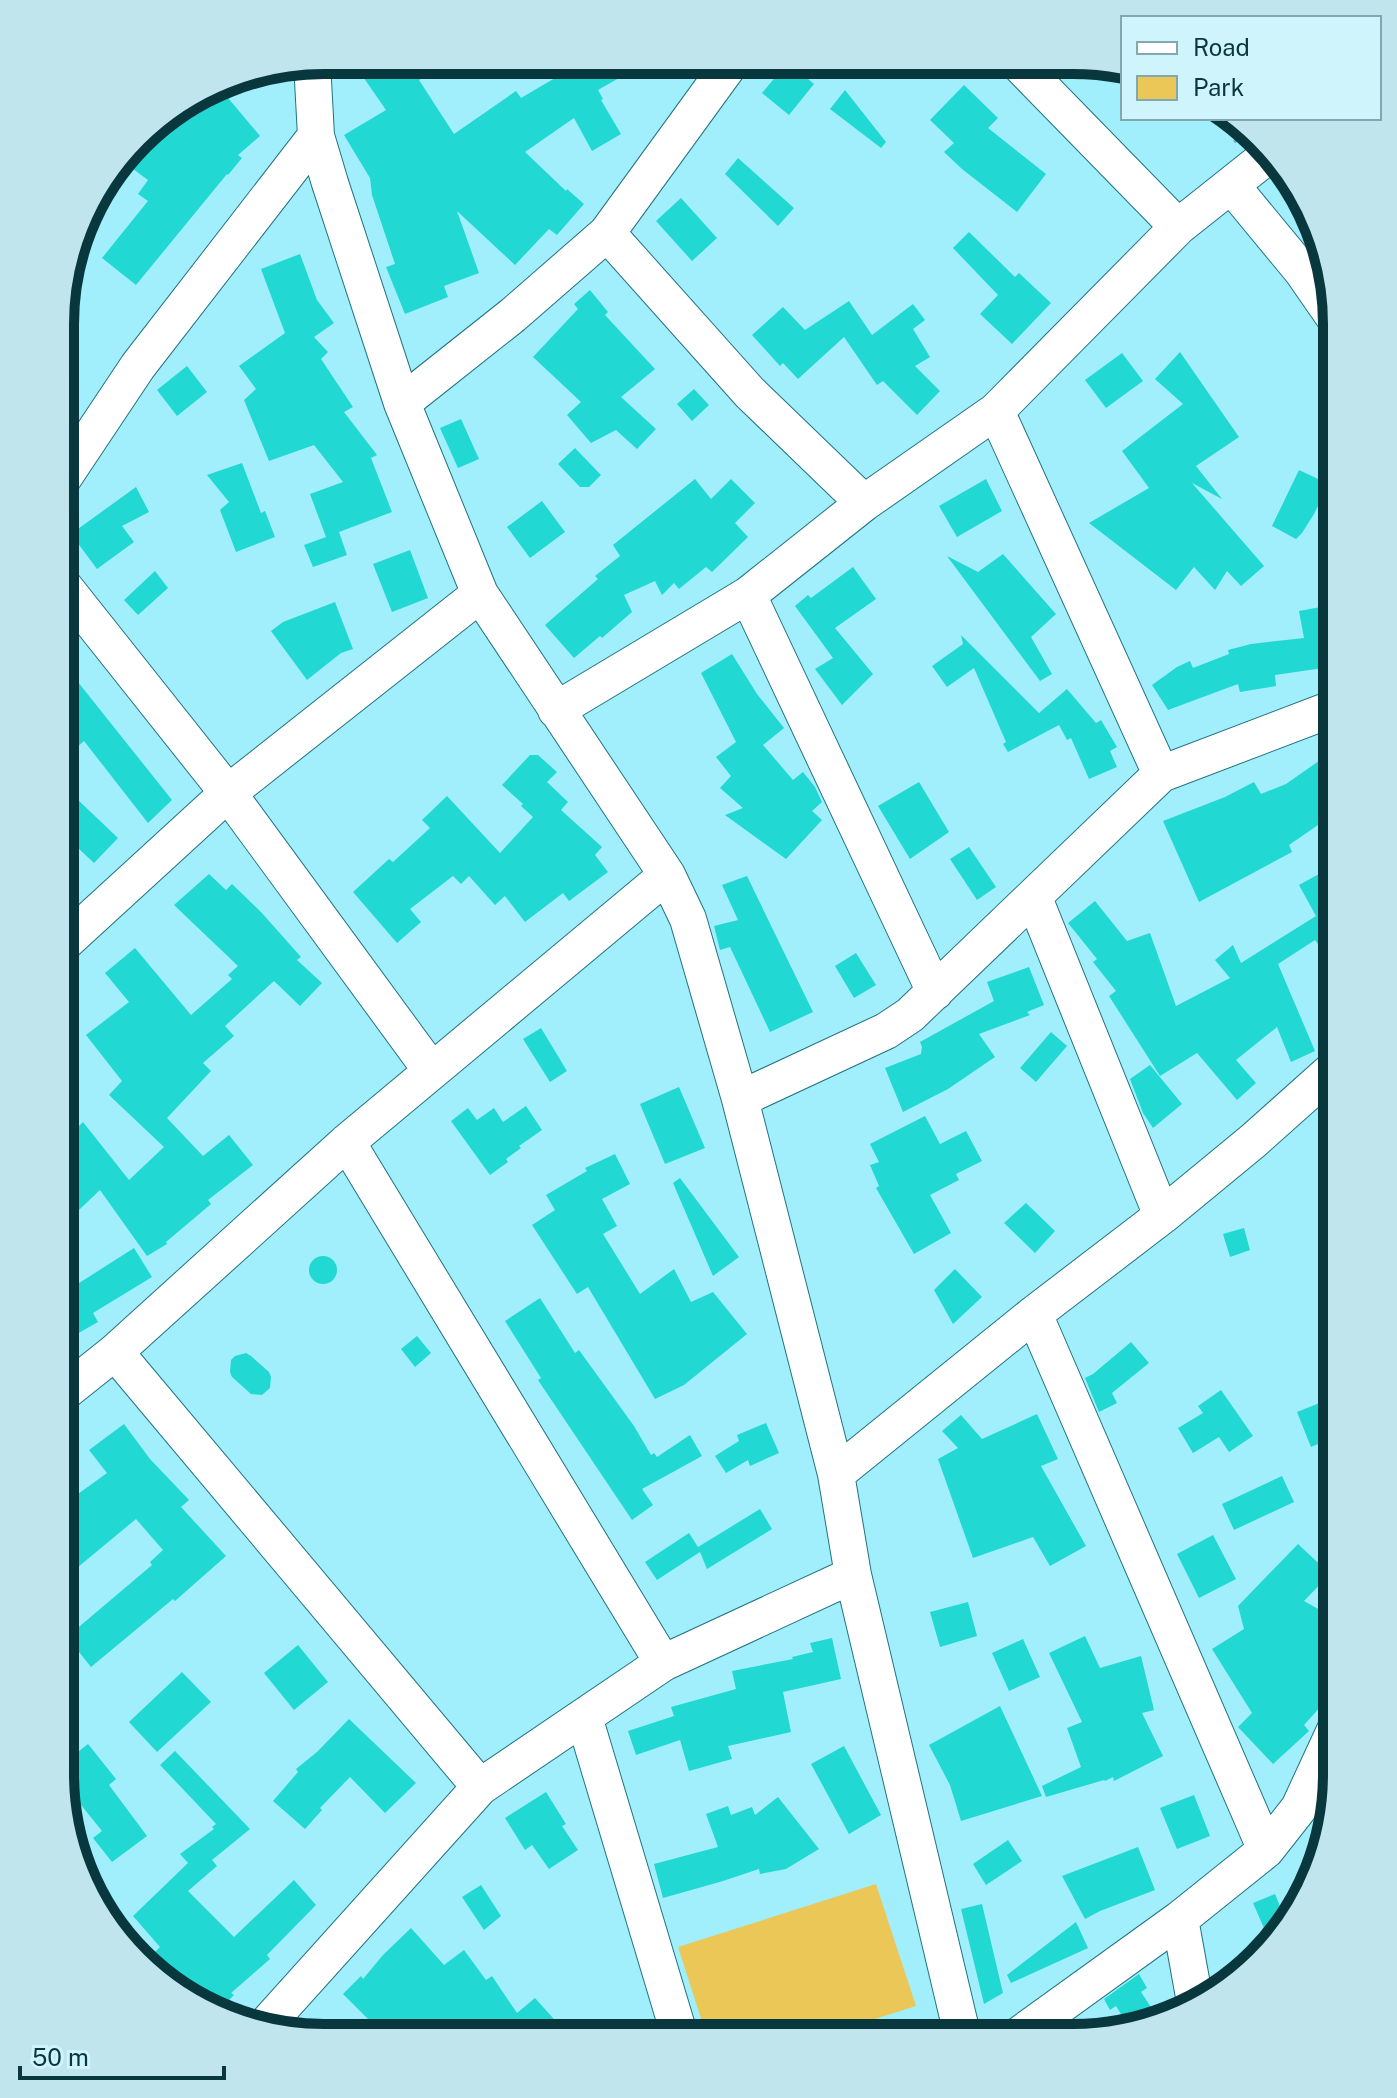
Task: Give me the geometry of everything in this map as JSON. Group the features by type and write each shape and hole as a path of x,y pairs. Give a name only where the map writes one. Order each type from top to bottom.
{"street":[{"path":"402,403 513,315 607,233 722,74"},
{"path":"1029,74 1178,227"},
{"path":"313,75 316,136 402,403 480,594 667,875 691,927 740,1099 836,1474 853,1575 960,2024"},
{"path":"74,462 138,366 316,136"},
{"path":"556,710 748,595 864,503 996,411 1178,227 1261,161"},
{"path":"1231,185 1321,298"},
{"path":"607,233 750,393 864,503"},
{"path":"996,411 1161,774"},
{"path":"74,934 228,793 480,594"},
{"path":"748,595 935,992"},
{"path":"74,599 228,793 431,1070"},
{"path":"740,1099 886,1031 910,1015 1161,774 1323,712"},
{"path":"74,1385 115,1352 347,1142 667,875"},
{"path":"1034,898 1162,1216"},
{"path":"836,1474 1034,1314 1162,1216 1322,1079"},
{"path":"347,1142 663,1663"},
{"path":"1034,1314 1266,1850"},
{"path":"115,1352 480,1787"},
{"path":"272,2018 480,1787 663,1663 853,1575"},
{"path":"584,1717 676,2024"},
{"path":"1034,2024 1180,1919 1266,1850 1299,1808 1322,1758"},
{"path":"1180,1919 1193,1993"}],"green space":[{"path":"876,1884 916,2006 859,2024 703,2024 678,1947"}],"building":[{"path":"778,74 803,74 814,84 789,115 762,93"},
{"path":"362,75 428,75 419,80 454,134 516,91 521,98 561,75 625,75 598,90 621,134 592,151 574,118 525,152 584,204 557,235 549,229 515,265 457,211 479,273 444,286 448,297 405,314 386,267 395,264 372,195 370,178 344,135 386,110"},
{"path":"964,85 998,118 988,128 1046,174 1017,212 944,152 954,143 930,120"},
{"path":"845,90 886,142 881,148 830,109"},
{"path":"225,94 260,136 238,155 242,158 136,285 102,258 148,201 138,194 148,180 130,167 136,159 185,116"},
{"path":"738,158 794,208 778,226 725,174"},
{"path":"681,198 717,238 692,261 656,221"},
{"path":"969,232 1015,277 1019,273 1051,303 1012,344 980,314 998,295 953,248"},
{"path":"300,254 317,300 334,323 314,337 328,352 321,359 353,407 344,412 377,455 371,458 392,512 339,532 347,555 313,567 304,545 326,537 310,494 343,482 314,445 269,461 244,400 256,389 239,366 285,333 261,269"},
{"path":"590,290 608,312 605,315 655,369 621,397 656,429 637,449 616,430 591,443 567,415 581,402 533,357 578,309 574,304"},
{"path":"849,301 872,335 913,304 925,320 913,329 930,357 915,366 940,391 917,415 883,381 877,385 844,337 798,379 783,363 780,366 752,335 783,307 805,330"},
{"path":"1180,352 1239,437 1196,466 1222,499 1192,483 1264,566 1241,586 1227,571 1215,590 1194,567 1176,590 1089,523 1149,488 1122,451 1183,404 1155,379"},
{"path":"1122,353 1143,381 1106,408 1085,380"},
{"path":"187,366 207,392 177,416 157,390"},
{"path":"694,389 709,405 692,421 677,404"},
{"path":"461,419 479,459 458,468 440,428"},
{"path":"575,448 601,475 589,487 580,487 558,464"},
{"path":"242,463 261,513 265,511 275,537 236,552 220,510 229,502 207,475"},
{"path":"1299,470 1323,481 1323,496 1296,539 1272,526"},
{"path":"695,479 711,499 731,479 755,503 735,523 748,537 712,572 706,567 679,589 674,583 662,595 655,581 624,595 632,612 574,658 545,625 620,556 613,545"},
{"path":"986,479 1002,511 957,537 939,506"},
{"path":"136,487 149,512 122,526 134,542 97,569 74,538 74,532"},
{"path":"542,501 565,532 530,558 507,527"},
{"path":"410,550 428,598 392,612 373,564"},
{"path":"1003,554 1056,614 1031,637 1052,674 1040,681 947,556 978,572"},
{"path":"853,567 876,599 835,628 873,674 842,705 815,669 833,658 795,606"},
{"path":"155,571 168,588 138,615 124,600"},
{"path":"335,602 353,649 341,653 307,680 271,631 283,622"},
{"path":"1323,607 1323,668 1275,675 1276,686 1240,692 1238,684 1168,710 1152,685 1190,661 1193,668 1229,654 1228,650 1304,638 1299,611"},
{"path":"961,635 1039,713 1067,689 1096,723 1101,720 1117,747 1110,751 1117,767 1089,779 1071,738 1067,740 1059,725 1008,752 974,668 947,687 932,666 963,644"},
{"path":"732,654 757,694 784,728 763,745 793,780 803,772 822,802 812,811 822,820 786,859 725,815 743,808 720,788 731,776 716,757 736,742 701,673"},
{"path":"74,677 172,800 148,823 84,741 74,749"},
{"path":"530,755 538,755 557,772 547,782 568,802 561,810 602,847 595,855 608,872 569,901 563,893 525,922 505,896 495,905 469,876 461,884 453,876 410,909 421,922 397,943 353,892 389,859 393,862 430,828 422,820 447,796 500,853 533,817 502,785"},
{"path":"1323,758 1323,822 1289,845 1292,852 1199,902 1163,821 1254,782 1261,794 1286,784"},
{"path":"919,782 949,832 910,859 878,806"},
{"path":"76,798 118,838 94,863 74,844"},
{"path":"969,847 996,887 977,900 950,859"},
{"path":"209,874 226,890 232,884 301,957 297,960 322,983 300,1006 274,981 225,1026 234,1036 203,1063 211,1071 167,1118 203,1156 229,1135 253,1165 208,1200 211,1204 167,1244 147,1256 100,1190 74,1215 74,1115 79,1126 83,1122 129,1180 164,1147 109,1095 122,1081 86,1035 129,1002 105,973 135,948 191,1015 232,979 228,975 238,966 174,905"},
{"path":"1319,874 1323,881 1323,940 1318,944 1315,940 1278,964 1315,1051 1291,1062 1277,1027 1236,1060 1256,1083 1237,1100 1197,1053 1160,1076 1109,996 1116,991 1093,962 1097,959 1068,923 1095,901 1127,941 1150,933 1176,1006 1230,978 1215,960 1233,945 1241,963 1316,916 1299,885"},
{"path":"747,876 813,1012 770,1032 730,947 720,950 714,926 738,920 722,885"},
{"path":"856,953 876,985 854,998 835,966"},
{"path":"1029,967 1044,1005 1027,1012 1030,1015 979,1034 995,1057 948,1089 903,1112 885,1068 921,1054 920,1042 994,1001 987,982"},
{"path":"541,1028 567,1071 550,1082 523,1039"},
{"path":"1051,1032 1067,1046 1036,1082 1020,1068"},
{"path":"1150,1065 1182,1104 1153,1128 1143,1113 1130,1079"},
{"path":"679,1087 705,1148 665,1164 640,1104"},
{"path":"526,1106 542,1130 519,1146 521,1148 506,1159 508,1162 490,1175 451,1121 468,1108 477,1120 494,1108 503,1122"},
{"path":"925,1116 940,1144 966,1131 982,1161 956,1174 959,1180 930,1195 951,1233 914,1254 876,1188 879,1186 870,1165 879,1162 870,1144"},
{"path":"615,1154 630,1184 602,1199 617,1226 603,1234 640,1294 674,1269 691,1302 713,1292 747,1334 684,1385 655,1399 588,1287 577,1294 532,1225 555,1210 546,1195 587,1171 585,1168"},
{"path":"680,1178 739,1257 713,1276 673,1183"},
{"path":"1026,1203 1055,1231 1035,1253 1004,1223"},
{"path":"1244,1228 1250,1250 1230,1257 1223,1234"},
{"path":"134,1248 152,1277 93,1313 98,1322 74,1336 74,1282 76,1285"},
{"path":"323,1256 333,1260 337,1270 333,1280 323,1284 313,1280 309,1270 313,1260"},
{"path":"955,1269 982,1297 953,1324 934,1290"},
{"path":"540,1298 575,1353 579,1350 651,1455 654,1453 657,1457 690,1435 702,1456 642,1489 653,1505 632,1520 538,1380 541,1378 505,1321"},
{"path":"417,1336 431,1353 415,1367 401,1349"},
{"path":"1131,1342 1149,1363 1112,1393 1117,1403 1099,1412 1085,1378"},
{"path":"246,1353 271,1377 270,1388 262,1395 251,1394 230,1372 231,1360"},
{"path":"1221,1390 1253,1436 1229,1452 1219,1437 1193,1453 1178,1428 1203,1413 1198,1406"},
{"path":"1322,1402 1322,1442 1311,1447 1297,1412"},
{"path":"1037,1414 1058,1459 1041,1466 1086,1546 1050,1566 1033,1537 973,1558 938,1459 958,1448 942,1431 961,1415 982,1439"},
{"path":"766,1423 779,1453 750,1466 748,1460 726,1473 715,1456 739,1441 737,1435"},
{"path":"124,1424 150,1459 189,1500 181,1507 226,1556 91,1667 74,1646 74,1631 152,1565 150,1562 163,1550 136,1519 74,1570 74,1497 107,1473 89,1450"},
{"path":"1282,1476 1294,1502 1234,1530 1222,1504"},
{"path":"760,1509 772,1529 707,1569 700,1552 657,1580 645,1562 689,1533 698,1547"},
{"path":"1213,1535 1236,1579 1199,1598 1177,1554"},
{"path":"1298,1544 1322,1567 1322,1582 1304,1601 1322,1611 1322,1705 1304,1725 1309,1731 1273,1764 1238,1727 1252,1713 1212,1649 1244,1629 1238,1606"},
{"path":"968,1602 977,1636 940,1647 930,1612"},
{"path":"1085,1636 1100,1668 1141,1656 1154,1710 1142,1713 1163,1756 1114,1781 1113,1777 1046,1797 1042,1786 1081,1767 1067,1728 1082,1722 1049,1653"},
{"path":"832,1638 841,1679 783,1692 791,1732 728,1746 732,1759 689,1771 680,1740 636,1755 628,1731 674,1716 671,1707 736,1689 732,1671 793,1659 813,1652 810,1643"},
{"path":"1023,1639 1040,1677 1009,1691 992,1653"},
{"path":"298,1645 328,1682 294,1710 264,1673"},
{"path":"182,1672 211,1702 157,1752 129,1722"},
{"path":"1000,1706 1042,1796 961,1821 950,1785 929,1745"},
{"path":"349,1719 416,1783 385,1813 350,1777 305,1829 273,1801 298,1772 296,1769"},
{"path":"88,1744 116,1779 109,1785 147,1836 112,1862 93,1838 102,1831 76,1799 74,1755"},
{"path":"844,1746 881,1815 849,1834 811,1764"},
{"path":"175,1751 250,1829 212,1860 217,1866 188,1891 234,1937 294,1880 316,1905 267,1955 270,1959 231,1993 234,1995 225,2004 199,1991 164,1965 153,1954 160,1947 133,1916 188,1863 180,1854 214,1829 212,1827 216,1824 160,1765"},
{"path":"546,1792 566,1824 562,1826 578,1850 549,1869 532,1845 525,1850 505,1818"},
{"path":"1194,1795 1210,1836 1177,1849 1160,1808"},
{"path":"778,1797 819,1849 786,1869 760,1874 759,1869 663,1898 654,1864 718,1847 706,1814 728,1806 731,1815 752,1807 755,1815"},
{"path":"1008,1840 1022,1861 986,1885 973,1864"},
{"path":"1138,1847 1155,1890 1085,1919 1062,1876"},
{"path":"481,1885 501,1916 484,1930 462,1897"},
{"path":"1275,1894 1282,1911 1266,1932 1253,1903"},
{"path":"982,1904 1003,1993 984,2004 961,1909"},
{"path":"1076,1922 1088,1948 1011,1983 1007,1975"},
{"path":"411,1928 444,1965 464,1950 486,1980 492,1976 517,2013 535,1998 558,2024 369,2024 371,2022 343,1994 361,1976 363,1979"},
{"path":"1139,1974 1147,1988 1141,1992 1153,2010 1124,2019 1116,2006 1110,2010 1104,1999"}]}
